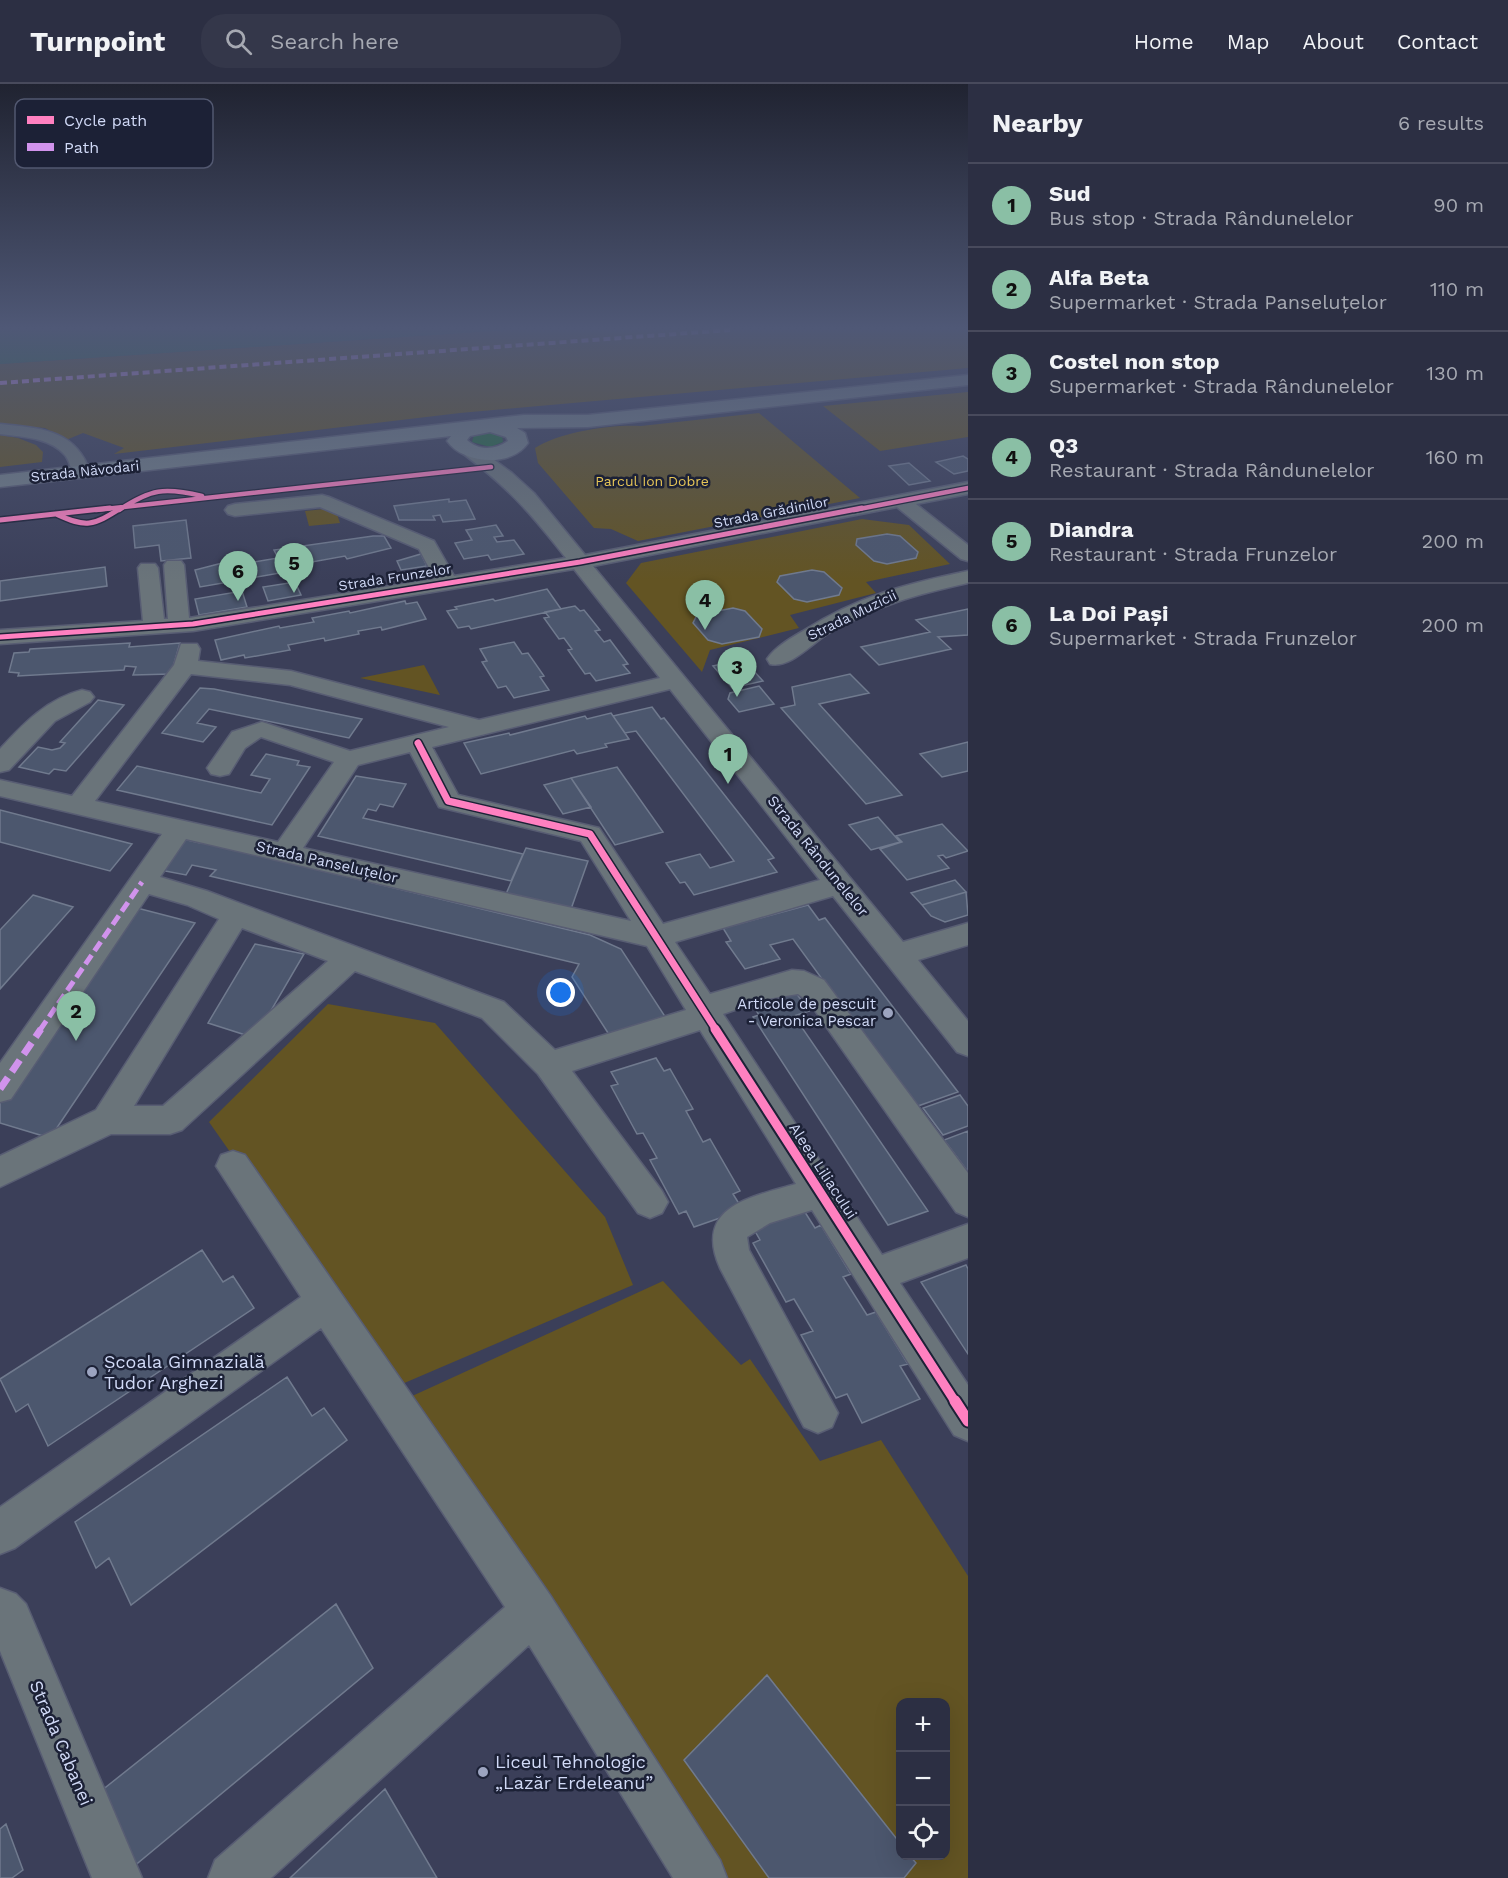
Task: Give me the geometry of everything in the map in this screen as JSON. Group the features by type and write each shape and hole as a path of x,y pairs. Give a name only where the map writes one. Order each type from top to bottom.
{"main road":[{"name":"Strada Năvodari","path":"0,481 314,447 367,438 524,421 588,421 655,414"},
{"name":"Strada Năvodari","path":"314,447 373,445 496,453 588,421"},
{"path":"469,450 458,441 459,436 485,426 509,430 519,438 517,444"}],"street":[{"path":"0,429 50,436 76,454 81,472"},
{"path":"506,477 508,456 514,453 517,444"},
{"name":"Strada Rândunelelor","path":"469,450 506,477 527,497 968,1043"},
{"name":"Strada Grădinilor","path":"580,562 968,488"},
{"path":"235,510 322,501 427,545 447,582"},
{"path":"901,501 968,555"},
{"name":"Strada Frunzelor","path":"0,637 186,624 580,562"},
{"path":"79,804 185,666 186,624 174,565"},
{"path":"148,568 154,625"},
{"name":"Strada Muzicii","path":"778,659 799,642 830,623 901,591 968,577"},
{"path":"185,666 291,678 480,728"},
{"path":"220,768 237,738 250,731 262,729 349,759 676,681"},
{"path":"0,764 43,718 63,703 82,697"},
{"name":"Aleea Liliacului","path":"417,743 448,801 590,834 654,937 876,1275 968,1421"},
{"path":"285,853 349,759"},
{"name":"Strada Panseluțelor","path":"0,788 79,804 179,829 654,937"},
{"path":"0,1089 179,829"},
{"path":"142,882 197,898 236,915 493,1010 549,1065 650,1202"},
{"path":"654,937 840,884"},
{"path":"108,1120 236,915"},
{"path":"897,955 968,934"},
{"path":"0,1172 108,1120 170,1120 351,957"},
{"path":"549,1065 704,1013 783,983 799,981 811,986 820,994 968,1202"},
{"path":"233,1166 534,1611 702,1878"},
{"path":"818,1413 733,1256 728,1240 732,1227 745,1218 820,1192"},
{"path":"876,1275 968,1241"},
{"path":"0,1533 324,1303"},
{"name":"Strada Cabanei","path":"0,1610 9,1620 117,1878"},
{"path":"233,1878 534,1611"}],"green space":[{"path":"0,414 454,414 114,454 124,448 83,433 66,440 45,428 0,424"},
{"name":"Parcul Ion Dobre","path":"760,414 860,498 638,541 611,529 594,528 538,463 535,448 571,433 616,426 641,426"},
{"path":"833,414 968,414 968,437 880,451"},
{"path":"0,435 18,438 36,445 43,452 42,462 0,467"},
{"path":"335,508 340,523 309,526 305,511"},
{"path":"862,519 909,525 950,564 866,582 876,593 790,615 799,628 710,650 702,672 626,583 641,563"},
{"path":"424,665 440,695 360,678"},
{"path":"328,1004 435,1023 605,1217 633,1285 395,1387 209,1122"},
{"path":"663,1281 741,1365 750,1359 820,1461 881,1440 968,1576 968,1878 705,1878 410,1397"}],"shaded area":[{"path":"488,432 502,435 503,442 490,447 472,442 474,435"}],"building":[{"path":"963,456 968,459 968,471 954,474 936,462"},
{"path":"909,463 930,481 909,485 889,466"},
{"path":"449,499 449,502 466,500 475,519 443,522 440,515 433,516 435,520 399,520 394,506"},
{"path":"186,520 191,558 161,561 159,545 135,548 133,526"},
{"path":"496,525 503,536 494,537 497,542 514,540 524,554 491,560 488,555 464,559 455,543 472,540 466,530"},
{"path":"887,534 900,536 918,552 916,558 887,564 874,561 856,545 857,539"},
{"path":"384,536 391,548 347,559 345,556 278,568 280,573 200,587 195,570 234,560 236,565 278,558 274,550"},
{"path":"421,554 427,566 401,570 397,561"},
{"path":"105,567 107,586 0,601 0,581"},
{"path":"812,570 824,572 842,588 839,595 807,602 794,599 777,582 780,576"},
{"path":"295,582 301,595 268,601 263,587"},
{"path":"547,589 561,609 471,629 469,626 458,628 447,611 457,609 455,607"},
{"path":"242,591 247,607 199,615 195,599"},
{"path":"405,601 406,604 417,602 426,619 382,630 381,627 358,631 359,634 325,641 324,638 288,645 290,650 245,658 244,655 221,660 215,640 279,626 280,628 314,622 312,618 349,611 350,613"},
{"path":"575,606 580,611 584,610 600,630 595,631 604,642 610,640 628,664 623,665 630,673 596,681 590,673 585,674 568,650 572,649 564,638 559,639 544,618 549,617 545,612"},
{"path":"733,608 745,611 762,629 759,637 722,644 708,640 693,623 697,615"},
{"path":"968,609 968,635 938,637 951,649 879,665 861,647 930,632 916,620"},
{"path":"514,642 522,654 528,653 544,676 540,677 549,690 514,698 506,686 498,688 482,662 487,661 480,649"},
{"path":"130,643 129,647 180,643 171,674 133,675 136,667 125,666 124,670 18,676 19,673 9,672 14,653 29,652 30,649"},
{"path":"743,659 763,681 732,688 713,666"},
{"path":"850,674 869,693 819,704 902,795 866,804 781,708 795,705 792,687"},
{"path":"759,686 774,704 739,712 728,699 730,693"},
{"path":"200,688 362,719 349,738 209,709 197,723 216,727 203,742 162,733"},
{"path":"98,700 124,705 66,771 54,769 49,774 19,767 38,747 52,750 60,748 65,743 60,742"},
{"path":"652,707 661,719 664,718 774,858 768,860 777,872 694,895 685,882 680,883 666,863 700,854 710,868 734,861 636,731 625,733 613,716"},
{"path":"611,713 629,739 605,744 607,747 577,754 574,750 481,774 464,743 509,733 510,735 585,716 587,719"},
{"path":"968,742 968,771 942,777 920,754"},
{"path":"266,754 299,761 297,765 310,767 272,825 117,790 137,766 261,793 270,779 251,775"},
{"path":"617,767 663,832 615,845 571,778"},
{"path":"356,776 406,784 393,807 380,804 376,811 368,809 363,818 523,854 511,881 318,836"},
{"path":"571,778 591,807 563,814 544,785"},
{"path":"0,810 132,844 110,871 0,842"},
{"path":"878,817 900,842 871,850 849,825"},
{"path":"942,824 968,851 946,858 943,855 938,856 949,868 907,880 880,849 902,842 896,836"},
{"path":"203,838 236,850 590,935 621,949 666,1018 610,1036 572,977 579,964 210,876 216,870 192,865 186,875 160,870 183,839 200,843"},
{"path":"526,848 588,861 571,909 506,894"},
{"path":"955,880 966,892 922,905 911,893"},
{"path":"966,892 968,915 945,922 931,916 922,905"},
{"path":"33,895 73,907 0,989 0,930"},
{"path":"808,905 819,920 825,918 958,1092 915,1107 793,939 770,945 780,959 745,969 726,942 731,941 723,928"},
{"path":"137,908 195,923 50,1138 0,1123 0,1096"},
{"path":"255,944 304,954 255,1038 208,1023"},
{"path":"794,990 809,1011 794,1016 928,1211 888,1225 753,1017 759,1015 751,1002"},
{"path":"656,1058 664,1071 670,1069 693,1109 686,1111 703,1142 710,1139 740,1191 733,1194 743,1210 694,1227 686,1211 679,1214 650,1160 657,1158 643,1133 637,1134 611,1086 618,1084 611,1072"},
{"path":"960,1095 968,1106 968,1126 943,1135 923,1108"},
{"path":"968,1131 968,1172 944,1140"},
{"path":"803,1209 815,1228 821,1225 851,1274 843,1277 867,1315 876,1312 908,1364 900,1366 920,1399 862,1423 847,1394 836,1398 801,1335 813,1331 794,1299 786,1302 753,1243 760,1240 752,1226"},
{"path":"202,1250 223,1282 233,1276 254,1308 48,1446 28,1404 16,1412 0,1379"},
{"path":"966,1265 968,1269 968,1354 921,1282"},
{"path":"287,1377 312,1416 324,1408 347,1440 131,1605 109,1558 96,1568 75,1522"},
{"path":"336,1604 373,1668 133,1867 101,1791"},
{"path":"767,1675 896,1838 896,1860 913,1860 916,1863 904,1878 769,1878 684,1760"},
{"path":"385,1789 437,1878 290,1878"},
{"path":"6,1824 23,1870 12,1878 0,1878 0,1829"}],"marked path":[{"path":"0,1089 142,882"}],"cycle path":[{"path":"0,520 491,467"},
{"path":"0,637 193,624 580,562 968,488"},
{"path":"56,514 80,525 113,513 147,493 179,490 202,496"},
{"path":"418,743 448,801 590,834 968,1421"}],"place":[{"name":"Diandra","path":"294,593"},
{"name":"La Doi Pași","path":"238,601"},
{"name":"Q3","path":"705,630"},
{"name":"Costel non stop","path":"737,697"},
{"name":"Sud","path":"728,784"},
{"name":"Articole de pescuit - Veronica Pescar","path":"888,1013"},
{"name":"Alfa Beta","path":"76,1041"},
{"name":"Școala Gimnazială Tudor Arghezi","path":"92,1372"},
{"name":"Liceul Tehnologic „Lazăr Erdeleanu”","path":"483,1772"}]}
